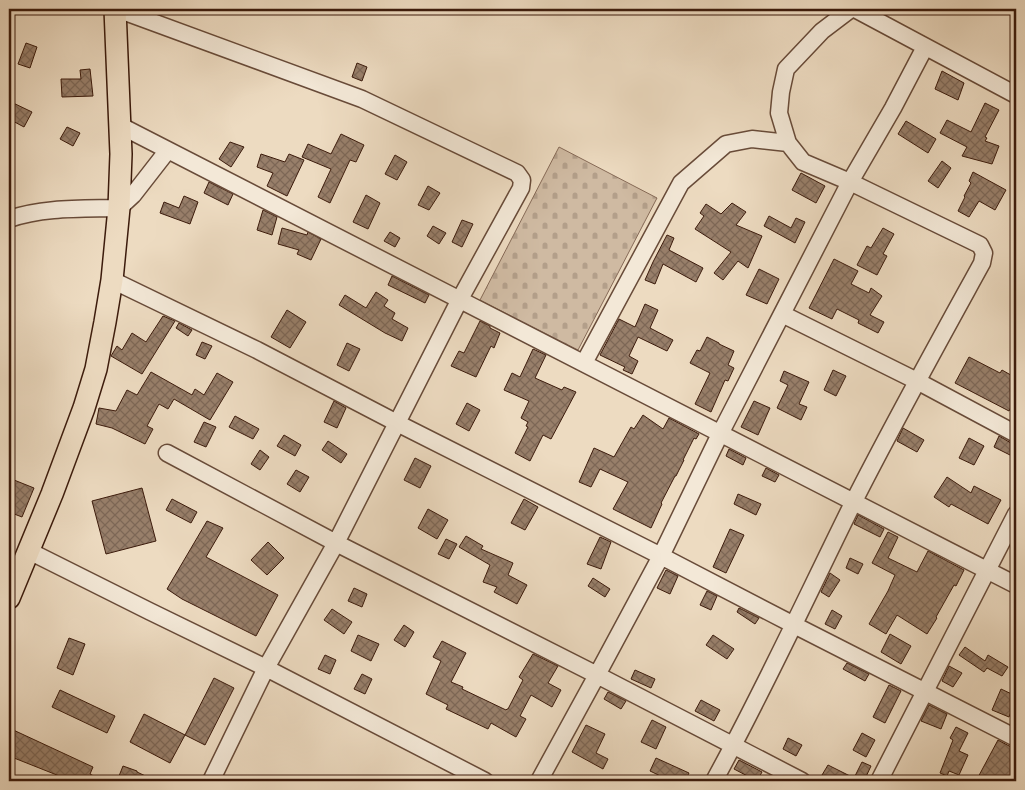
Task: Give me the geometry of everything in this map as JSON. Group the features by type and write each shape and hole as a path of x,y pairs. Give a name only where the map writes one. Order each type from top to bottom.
{"main road":[{"path":"9,598 52,494 84,408 96,369 112,280 119,208 121,126 116,9"}],"street":[{"path":"116,9 362,99 518,172 522,180 521,188 460,299 336,543 266,668 211,781"},
{"path":"714,781 917,381 982,263 984,253 980,245 850,182 803,162 788,143 779,114 786,69 822,31 853,9 1016,95"},
{"path":"539,781 661,556 720,434 850,182 893,108 925,47"},
{"path":"121,126 1016,586"},
{"path":"584,364 681,183 726,144 752,139 788,143"},
{"path":"9,219 45,211 119,208 133,195 168,150"},
{"path":"112,280 257,350 1016,738"},
{"path":"782,314 917,381 1016,434"},
{"path":"167,453 336,543 802,781"},
{"path":"879,781 1016,514"},
{"path":"29,551 266,668 485,781"}],"green space":[{"path":"559,147 657,198 578,350 480,300"}],"building":[{"path":"26,43 37,47 30,68 18,64"},
{"path":"357,63 367,67 362,81 352,77"},
{"path":"90,69 93,96 62,97 61,79 81,79 80,70"},
{"path":"942,71 964,83 958,100 935,89"},
{"path":"9,101 32,112 24,127 9,119"},
{"path":"985,103 999,110 985,137 987,138 985,141 999,146 992,164 962,156 967,147 940,133 947,120 971,132"},
{"path":"906,121 936,139 928,153 898,134"},
{"path":"67,127 80,133 73,146 60,139"},
{"path":"341,134 364,145 356,162 350,160 330,203 318,197 331,169 302,157 308,144 331,154"},
{"path":"230,142 244,147 231,167 219,159"},
{"path":"261,154 285,162 289,154 304,160 287,196 267,186 273,173 257,167"},
{"path":"395,155 407,162 397,180 385,174"},
{"path":"942,161 951,168 938,188 928,181"},
{"path":"973,172 1006,190 995,210 979,201 969,217 958,211 971,183 969,181"},
{"path":"801,173 825,186 816,203 792,190"},
{"path":"209,182 233,194 228,205 204,193"},
{"path":"428,186 440,193 429,210 418,205"},
{"path":"366,195 380,203 368,229 353,222"},
{"path":"184,196 198,202 190,224 160,213 164,202 179,208"},
{"path":"732,203 746,212 736,225 762,236 748,268 738,261 723,280 714,273 731,252 695,229 704,216 700,213 706,204 721,214"},
{"path":"263,210 277,217 272,235 257,230"},
{"path":"769,216 791,228 796,218 805,222 795,243 764,226"},
{"path":"462,220 473,224 462,247 452,242"},
{"path":"433,226 446,233 439,244 427,236"},
{"path":"282,228 307,235 308,232 321,239 311,260 297,254 299,250 278,244"},
{"path":"883,228 894,234 883,254 887,256 877,275 857,265 867,246 871,248"},
{"path":"390,232 400,238 395,247 384,241"},
{"path":"667,235 674,238 669,250 703,268 696,282 663,264 655,284 645,280"},
{"path":"834,259 858,271 851,284 869,293 871,288 882,296 870,315 884,322 878,333 858,323 859,320 837,309 832,319 809,308"},
{"path":"759,269 779,279 767,304 746,295"},
{"path":"392,276 429,295 425,303 388,285"},
{"path":"376,292 388,300 384,306 395,313 392,319 408,328 402,341 339,305 345,295 366,308"},
{"path":"645,304 658,310 650,328 673,340 667,351 638,337 629,356 638,361 632,374 623,370 625,367 600,355 619,319 635,327"},
{"path":"287,310 306,322 290,348 271,337"},
{"path":"163,316 175,321 142,374 111,356 117,346 122,350 132,333 146,342"},
{"path":"480,321 500,333 494,348 491,346 476,377 451,366 459,351 464,353"},
{"path":"179,323 192,330 188,336 176,328"},
{"path":"707,337 734,351 728,365 734,368 728,381 725,380 711,412 695,404 710,373 690,363 697,350 700,351"},
{"path":"202,342 212,346 205,359 196,355"},
{"path":"347,343 360,349 349,371 337,365"},
{"path":"533,349 546,355 535,378 562,390 564,387 576,392 551,439 543,435 530,461 515,453 528,427 526,426 528,422 521,418 529,401 504,390 512,373 520,377"},
{"path":"969,357 1000,373 1002,370 1016,378 1016,398 1009,411 955,383"},
{"path":"833,370 846,376 836,396 824,390"},
{"path":"784,371 809,382 799,404 807,407 801,420 777,408 788,385 780,381"},
{"path":"151,372 192,395 195,389 204,395 217,373 233,382 210,420 174,399 168,409 159,404 147,426 153,429 145,444 112,428 96,424 99,408 116,411 127,390 137,395"},
{"path":"334,401 346,408 337,428 324,422"},
{"path":"754,401 770,408 758,435 741,427"},
{"path":"467,403 480,410 469,431 456,424"},
{"path":"643,415 663,429 669,418 699,434 696,439 694,438 661,503 651,528 613,509 628,482 600,469 591,487 579,482 594,448 614,457 631,427 634,429"},
{"path":"235,416 259,429 253,439 229,427"},
{"path":"204,422 216,427 206,447 194,442"},
{"path":"903,428 924,440 917,452 897,441"},
{"path":"284,435 301,445 295,456 277,446"},
{"path":"999,436 1016,444 1016,458 994,447"},
{"path":"969,438 984,446 974,465 959,458"},
{"path":"328,441 347,454 341,463 322,450"},
{"path":"729,449 746,458 743,465 726,456"},
{"path":"260,450 269,457 260,470 251,464"},
{"path":"415,458 431,466 420,488 404,480"},
{"path":"766,468 779,475 775,482 762,476"},
{"path":"296,470 309,477 300,492 287,484"},
{"path":"947,477 971,493 974,486 1001,500 988,524 951,504 949,507 934,497"},
{"path":"9,478 34,488 22,517 9,512"},
{"path":"142,488 156,541 106,554 92,501"},
{"path":"738,494 761,504 756,515 734,504"},
{"path":"172,499 197,512 191,523 166,510"},
{"path":"524,499 538,507 525,530 511,523"},
{"path":"428,509 448,520 437,539 418,528"},
{"path":"858,515 884,529 880,537 854,524"},
{"path":"207,521 223,528 206,557 278,595 256,636 182,599 167,589"},
{"path":"730,529 744,535 726,573 713,567"},
{"path":"888,532 898,537 888,558 917,572 928,551 964,570 927,634 897,615 886,634 869,624 895,575 872,563"},
{"path":"466,536 483,546 481,549 513,563 508,575 527,585 517,604 494,592 497,587 483,582 490,565 459,547"},
{"path":"600,537 611,542 601,569 587,564"},
{"path":"446,539 457,544 449,559 438,554"},
{"path":"268,542 284,558 267,575 251,560"},
{"path":"850,558 863,564 858,574 846,568"},
{"path":"666,570 678,576 670,594 657,588"},
{"path":"830,573 840,580 829,597 821,592"},
{"path":"593,578 610,589 605,597 588,586"},
{"path":"354,588 367,594 362,607 348,601"},
{"path":"707,591 717,596 711,610 700,605"},
{"path":"739,608 759,618 755,624 737,612"},
{"path":"332,609 352,622 344,634 324,620"},
{"path":"832,610 842,616 835,629 825,624"},
{"path":"404,625 414,632 405,647 394,640"},
{"path":"890,634 911,646 901,664 881,652"},
{"path":"358,635 379,644 371,661 351,651"},
{"path":"713,635 734,649 727,659 706,645"},
{"path":"69,638 85,644 73,675 57,668"},
{"path":"442,641 466,653 451,682 506,710 523,680 519,677 533,654 558,666 548,683 561,690 552,707 531,695 520,716 526,719 516,737 491,723 488,729 446,709 448,705 426,694 441,661 433,657"},
{"path":"965,647 985,661 988,655 1008,667 1002,676 987,668 984,672 959,655"},
{"path":"325,655 336,660 330,674 318,669"},
{"path":"847,663 869,674 865,681 843,669"},
{"path":"949,666 962,673 953,687 942,681"},
{"path":"635,670 655,679 651,688 631,679"},
{"path":"362,674 372,679 365,694 354,689"},
{"path":"214,678 234,688 205,745 185,735"},
{"path":"889,685 901,691 885,723 873,717"},
{"path":"1001,689 1016,696 1009,717 992,710"},
{"path":"60,690 115,716 107,733 52,707"},
{"path":"608,692 626,701 621,709 604,699"},
{"path":"701,700 720,710 714,721 695,711"},
{"path":"929,705 947,714 941,729 921,721"},
{"path":"144,714 185,735 170,763 130,742"},
{"path":"652,720 666,727 656,749 641,742"},
{"path":"586,725 605,734 596,753 608,759 603,769 572,752"},
{"path":"956,727 968,733 959,751 968,755 959,775 949,771 947,776 940,773 953,740 950,738"},
{"path":"9,728 93,767 90,774 103,781 72,781 9,756"},
{"path":"862,733 875,740 866,757 853,750"},
{"path":"788,738 802,745 796,756 783,749"},
{"path":"998,740 1016,748 1016,781 976,781"},
{"path":"656,758 689,773 685,781 671,781 650,771"},
{"path":"739,760 762,772 757,781 734,769"},
{"path":"862,762 871,766 864,781 833,781 822,775 828,765 854,778"},
{"path":"123,766 137,771 156,781 117,781"}]}
